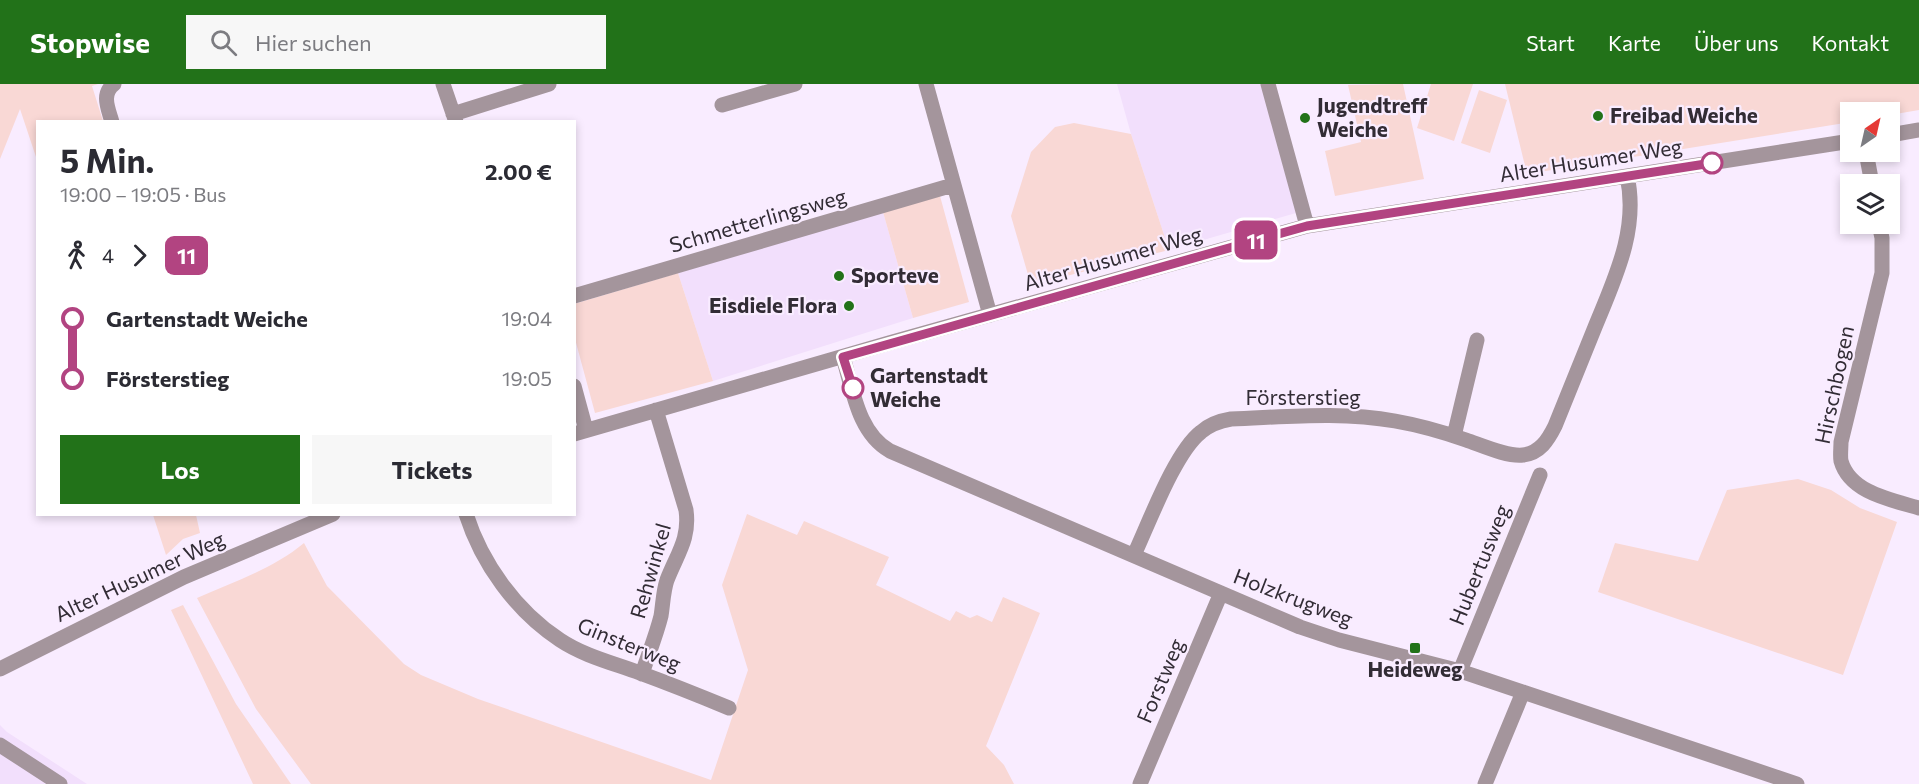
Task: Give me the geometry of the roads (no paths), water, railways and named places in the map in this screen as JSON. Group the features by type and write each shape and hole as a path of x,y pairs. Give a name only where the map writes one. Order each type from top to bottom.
{"street":[{"path":"111,120 106,100 107,93 114,84"},
{"path":"443,84 454,118 549,84"},
{"path":"722,105 795,84"},
{"path":"926,84 990,315"},
{"path":"1268,84 1307,226"},
{"path":"1900,133 1919,130"},
{"name":"Alter Husumer Weg","path":"580,432 1307,226 1840,143"},
{"name":"Försterstieg","path":"1134,555 1185,449 1200,432 1216,422 1231,419 1354,416 1396,421 1521,455 1537,450 1547,441 1555,426 1628,240 1631,216 1627,176"},
{"name":"Schmetterlingsweg","path":"576,295 953,185"},
{"name":"Hirschbogen","path":"1881,234 1882,273 1841,442 1841,460 1851,479 1867,490 1919,508"},
{"path":"1454,436 1477,340"},
{"name":"Holzkrugweg","path":"843,357 865,427 880,446 1272,616 1339,640 1460,671 1797,784"},
{"path":"576,401 580,432"},
{"name":"Rehwinkel","path":"642,674 661,615 662,599 668,579 686,537 688,524 686,510 656,410"},
{"name":"Hubertusweg","path":"1460,671 1540,476"},
{"name":"Alter Husumer Weg","path":"0,669 184,577 328,516"},
{"name":"Ginsterweg","path":"467,516 477,545 502,585 534,620 559,640 583,653 729,708"},
{"name":"Forstweg","path":"1140,784 1221,593"},
{"path":"1485,784 1523,692"},
{"path":"0,745 60,784"}],"place":[{"name":"Freibad Weiche","path":"1598,116"},
{"name":"Jugendtreff Weiche","path":"1305,118"},
{"name":"Sporteve","path":"839,276"},
{"name":"Eisdiele Flora","path":"849,306"},
{"name":"Gartenstadt Weiche","path":"853,388"},
{"name":"Heideweg","path":"1415,648"}]}
